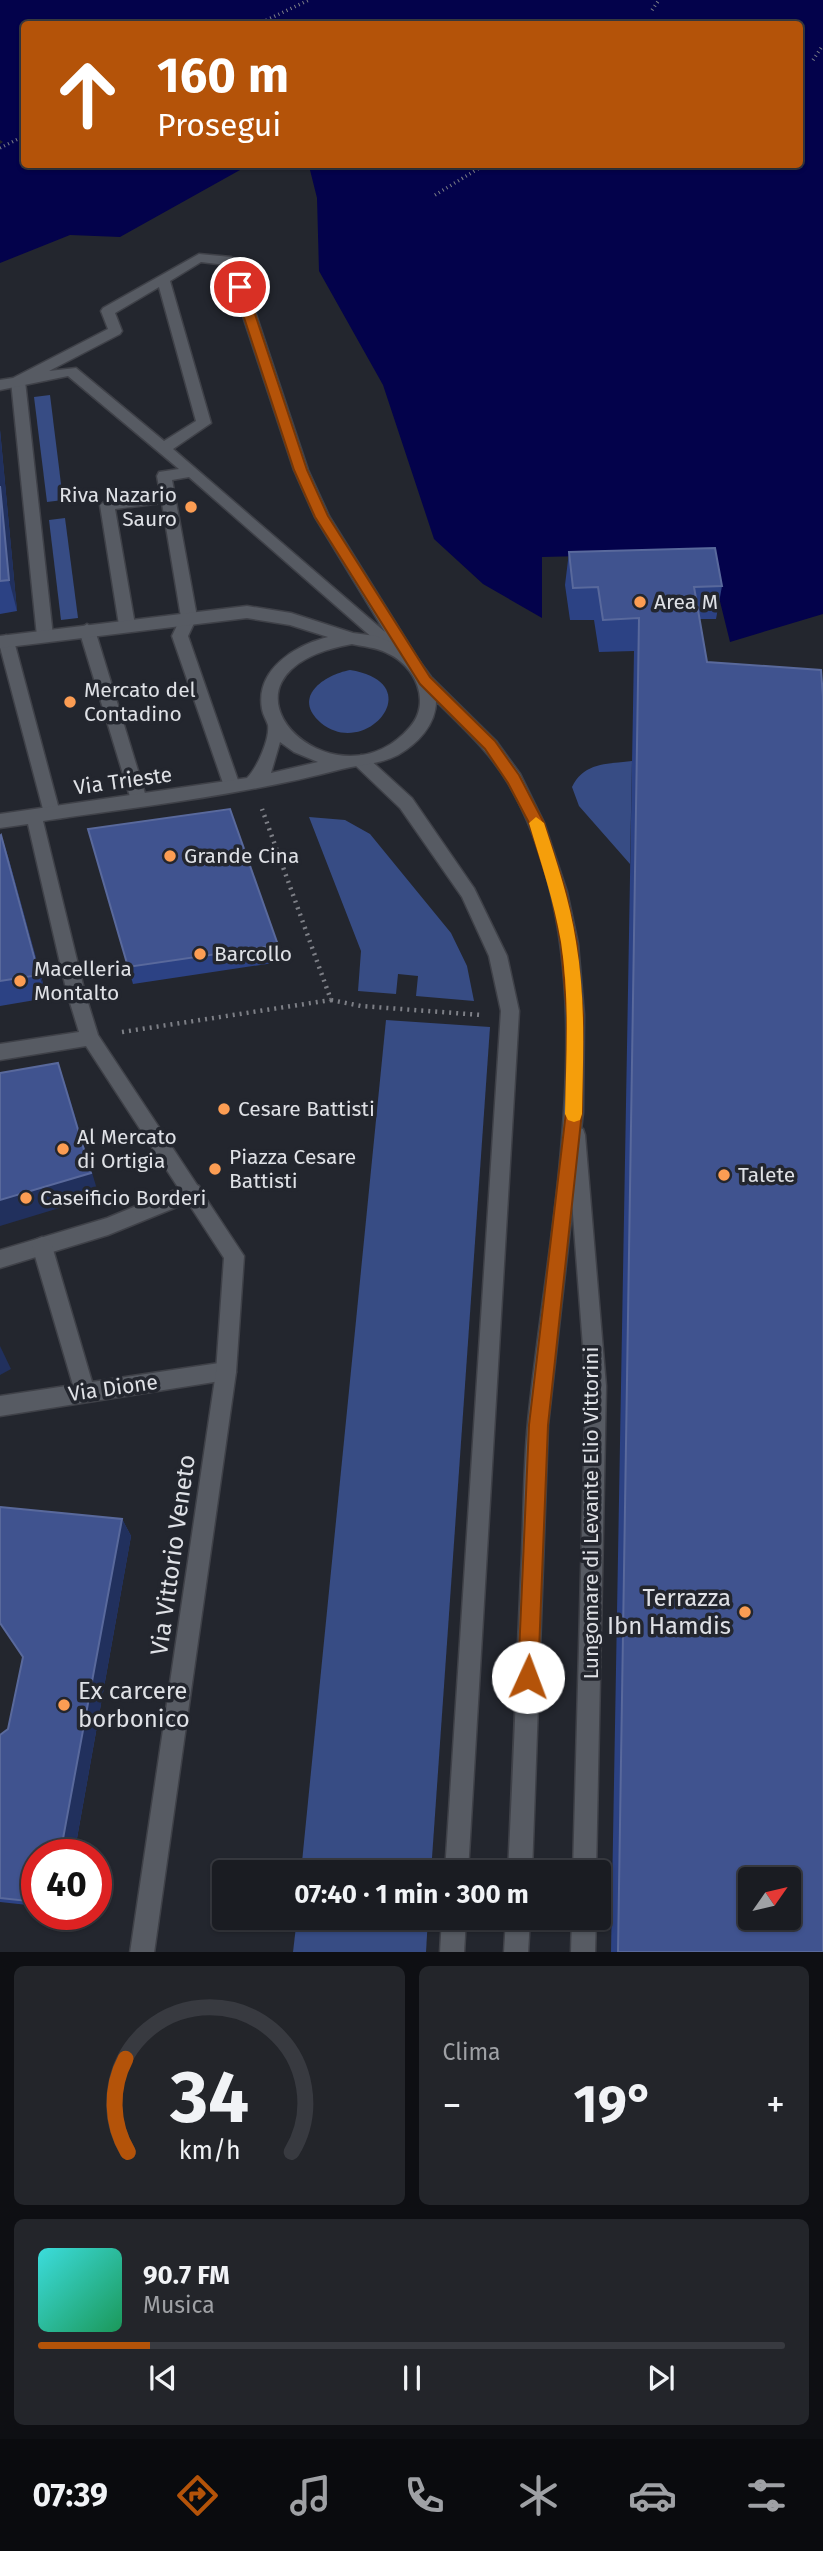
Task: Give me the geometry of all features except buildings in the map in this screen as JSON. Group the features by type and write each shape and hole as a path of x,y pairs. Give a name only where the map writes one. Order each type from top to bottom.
{"street":[{"path":"18,381 115,331 108,312 199,258 231,261 306,482 322,517 425,681 429,704 421,727 402,746 375,758 355,761 320,758 294,746 276,728 269,707 271,686 283,666 302,651 326,642 354,639"},
{"path":"163,279 204,423 164,448"},
{"path":"0,385 71,371 412,662"},
{"path":"18,381 45,636"},
{"path":"192,472 164,476 189,617 180,636 232,786"},
{"path":"127,625 107,505 168,497"},
{"path":"52,813 10,641 247,612 301,622 396,650"},
{"path":"87,630 139,800"},
{"name":"Lungomare di Levante Elio Vittorini","path":"425,681 490,745 514,779 536,823 559,892 569,944 575,1015 574,1112 596,1386 585,1860"},
{"path":"253,783 265,770 276,728"},
{"path":"355,761 406,803 468,893 498,956 510,1011 458,1860"},
{"name":"Via Trieste","path":"0,821 253,783 355,761"},
{"name":"Via Vittorio Veneto","path":"34,816 76,993 90,1038 234,1256 226,1372 142,1952"},
{"path":"0,1052 90,1038"},
{"name":"Lungomare di Levante Elio Vittorini","path":"520,1860 538,1425 574,1112"},
{"path":"0,1259 108,1226 192,1192"},
{"path":"42,1246 85,1393"},
{"name":"Via Dione","path":"0,1406 226,1372"},
{"path":"452,1952 453,1930"},
{"path":"516,1952 517,1930"},
{"path":"583,1952 584,1930"}],"path":[{"path":"264,21 309,0"},
{"path":"652,10 659,0"},
{"path":"813,60 823,44"},
{"path":"0,148 21,138"},
{"path":"435,195 479,168"},
{"path":"253,783 331,1000"},
{"path":"90,1038 331,1000 361,1006 475,1016 510,1011"}],"shaded area":[{"path":"0,0 823,0 823,614 730,642 708,553 542,557 542,618 483,584 434,539 383,385 319,271 317,198 310,170 803,168 803,21 21,21 21,168 244,168 120,237 70,235 0,263 0,144 3,142 0,140"},
{"path":"50,395 63,500 47,502 34,397"},
{"path":"65,518 78,618 61,620 49,520"},
{"path":"350,670 374,678 386,689 388,702 383,715 371,726 356,732 338,732 321,723 313,713 309,704 310,696 321,682"},
{"path":"632,761 630,864 579,806 572,787 583,773 590,769"},
{"path":"309,817 345,820 370,834 451,933 467,966 474,1001 416,996 418,976 398,974 396,994 358,991 361,951"},
{"path":"386,1020 490,1027 432,1860 302,1860"},
{"path":"296,1930 427,1930 426,1952 293,1952"}],"slow traffic":[{"path":"536,823 559,892 569,944 575,1015 574,1114"}],"place":[{"name":"Riva Nazario Sauro","path":"191,507"},
{"name":"Area M","path":"640,602"},
{"name":"Mercato del Contadino","path":"70,702"},
{"name":"Grande Cina","path":"170,856"},
{"name":"Barcollo","path":"200,954"},
{"name":"Macelleria Montalto","path":"20,981"},
{"name":"Cesare Battisti","path":"224,1109"},
{"name":"Al Mercato di Ortigia","path":"63,1149"},
{"name":"Piazza Cesare Battisti","path":"215,1169"},
{"name":"Talete","path":"724,1175"},
{"name":"Caseificio Borderi","path":"26,1198"},
{"name":"Terrazza Ibn Hamdis","path":"745,1612"},
{"name":"Ex carcere borbonico","path":"64,1705"}],"route":[{"path":"240,287 301,470 322,517 425,681 490,745 514,779 536,823 559,892 569,944 575,1015 574,1112 538,1425 528,1677"}]}
